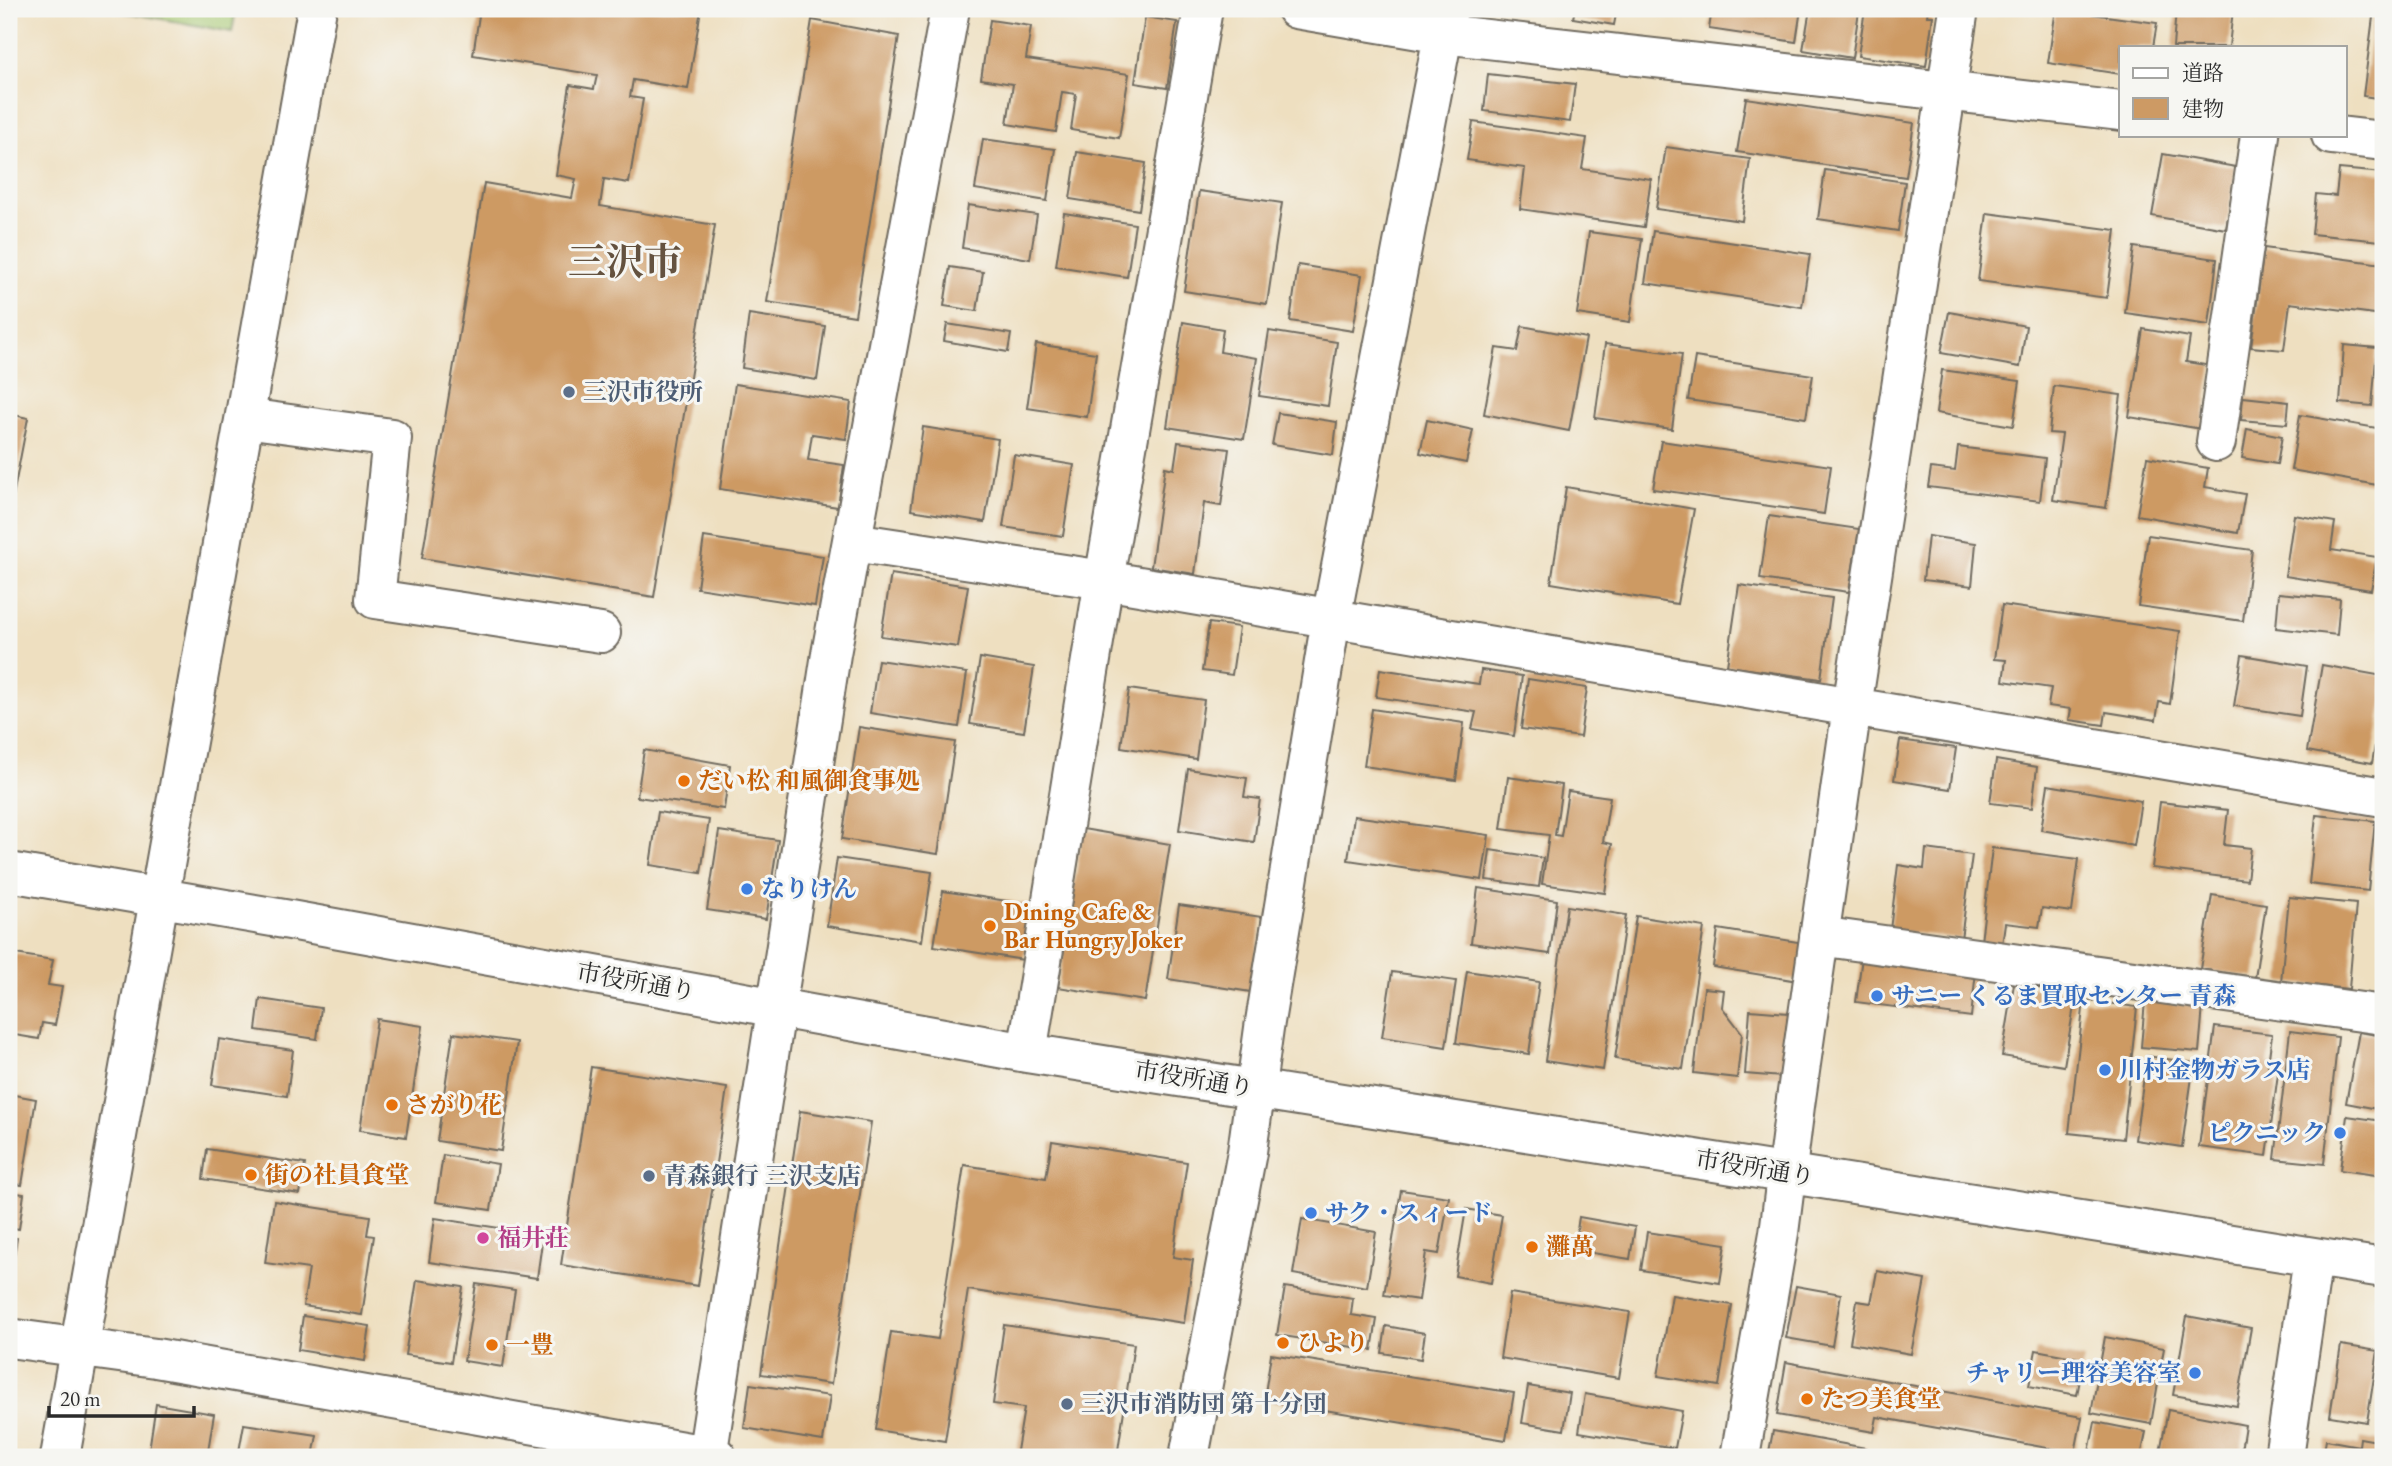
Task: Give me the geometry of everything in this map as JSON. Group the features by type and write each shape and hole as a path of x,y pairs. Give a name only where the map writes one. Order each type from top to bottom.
{"street":[{"path":"60,1457 317,9"},
{"path":"9,1338 156,1358 711,1457 775,1007 788,941 831,654 950,9"},
{"path":"1027,1053 1104,580 1203,9"},
{"path":"1296,9 1446,21 1946,92 2119,111"},
{"path":"1740,1457 1779,1233 1852,707 1959,9"},
{"path":"1189,1457 1257,1088 1264,1028 1331,619 1446,21"},
{"path":"2216,442 2260,136"},
{"path":"2340,136 2383,141"},
{"path":"246,418 392,438 374,599 601,633"},
{"path":"853,542 1104,580 2383,797"},
{"name":"市役所通り","path":"9,872 1027,1053 2383,1268"},
{"path":"1819,936 2383,1015"},
{"path":"2284,1457 2313,1258"}],"green space":[{"path":"108,9 236,9 232,32"}],"building":[{"name":"三沢市役所","path":"480,9 701,9 688,89 633,80 630,97 643,99 629,183 604,179 600,206 715,225 654,597 422,558 484,183 572,198 576,179 556,175 570,85 594,89 597,75 473,55"},
{"path":"1575,9 1617,9 1614,25 1573,18"},
{"path":"1712,9 1801,9 1796,42 1709,29"},
{"path":"1810,9 1859,11 1852,58 1803,50"},
{"path":"1865,9 1928,9 1927,16 1933,16 1926,66 1858,56"},
{"path":"2056,9 2157,23 2153,46 2119,46 2119,74 2048,63"},
{"path":"2176,9 2233,9 2229,46 2173,46"},
{"path":"2374,9 2383,9 2383,99 2363,96"},
{"path":"1145,17 1177,22 1167,88 1135,83"},
{"path":"812,20 899,36 855,316 767,302"},
{"path":"990,20 1031,26 1026,59 1129,74 1119,138 1071,130 1076,94 1062,92 1056,132 1007,124 1013,84 981,79"},
{"path":"1488,74 1575,84 1570,122 1484,111"},
{"path":"1746,98 1914,123 1906,177 1737,152"},
{"path":"1473,122 1587,138 1582,169 1651,179 1644,227 1520,209 1525,168 1467,160"},
{"path":"983,139 1055,149 1047,201 975,189"},
{"path":"1666,147 1750,159 1742,221 1656,209"},
{"path":"1077,152 1146,163 1139,210 1070,199"},
{"path":"2163,154 2236,167 2226,229 2152,216"},
{"path":"2339,169 2383,173 2380,241 2312,234 2316,194 2336,196"},
{"path":"1825,170 1905,182 1898,231 1818,219"},
{"path":"1199,191 1282,203 1267,304 1184,291"},
{"path":"968,205 1037,215 1030,259 962,248"},
{"path":"1064,213 1135,224 1127,277 1056,266"},
{"path":"1987,213 2116,230 2107,298 1978,281"},
{"path":"1653,231 1810,254 1802,307 1645,283"},
{"path":"1589,232 1642,239 1630,322 1577,314"},
{"path":"2134,247 2217,259 2209,325 2125,313"},
{"path":"2264,248 2383,264 2383,315 2290,303 2284,350 2251,347"},
{"path":"1298,265 1362,275 1353,331 1290,321"},
{"path":"950,267 983,272 977,311 944,306"},
{"path":"1949,312 2026,326 2020,367 1941,353"},
{"path":"749,314 825,326 817,380 742,368"},
{"path":"1183,322 1223,329 1220,352 1257,358 1244,439 1167,427"},
{"path":"947,324 1011,334 1008,352 944,341"},
{"path":"1522,326 1586,338 1569,431 1484,414 1496,348 1517,351"},
{"path":"2143,329 2190,337 2186,362 2212,366 2202,429 2129,417"},
{"path":"1269,331 1337,342 1328,406 1259,396"},
{"path":"1036,344 1096,353 1087,417 1027,408"},
{"path":"1605,344 1682,354 1672,429 1595,418"},
{"path":"2344,345 2377,348 2372,406 2340,403"},
{"path":"1695,357 1813,375 1806,418 1688,400"},
{"path":"1942,370 2020,381 2013,426 1936,413"},
{"path":"735,384 851,402 846,439 812,434 808,460 844,465 838,507 720,489"},
{"path":"2054,386 2121,395 2106,508 2053,500 2062,434 2049,433"},
{"path":"2243,397 2289,402 2287,424 2241,420"},
{"path":"1278,413 1337,422 1333,455 1272,445"},
{"path":"9,414 28,418 10,512 9,512"},
{"path":"2300,415 2383,429 2383,486 2291,470"},
{"path":"1427,420 1473,430 1466,463 1420,453"},
{"path":"923,427 998,439 985,522 911,510"},
{"path":"2247,429 2282,436 2277,464 2242,458"},
{"path":"1661,441 1831,466 1824,514 1653,489"},
{"path":"1178,442 1229,449 1221,506 1204,503 1195,574 1151,567 1165,467 1174,469"},
{"path":"1958,447 2045,458 2040,501 1928,487 1931,468 1955,471"},
{"path":"1014,455 1074,465 1063,536 1003,527"},
{"path":"2147,457 2208,468 2205,487 2245,494 2238,533 2137,515"},
{"path":"1566,487 1694,509 1677,604 1551,583"},
{"path":"2294,515 2335,522 2331,550 2377,557 2371,590 2285,576"},
{"path":"1769,516 1859,529 1849,592 1760,579"},
{"path":"2148,535 2252,550 2243,621 2138,606"},
{"path":"1928,536 1976,543 1972,586 1923,580"},
{"path":"704,537 823,556 815,606 697,588"},
{"path":"891,574 968,586 958,647 881,636"},
{"path":"1739,585 1832,598 1821,679 1727,666"},
{"path":"2279,593 2340,599 2337,635 2276,628"},
{"path":"2002,605 2180,631 2170,704 2159,702 2156,720 2106,712 2104,725 2069,720 2071,709 2048,706 2051,688 2003,681 2006,660 1994,659"},
{"path":"1209,623 1239,627 1232,675 1202,671"},
{"path":"2242,655 2307,666 2300,716 2234,706"},
{"path":"980,658 1034,667 1024,732 970,724"},
{"path":"878,660 967,673 959,727 870,713"},
{"path":"2322,665 2383,676 2383,700 2372,763 2307,751"},
{"path":"1380,669 1479,684 1481,670 1522,676 1514,736 1472,729 1476,712 1376,697"},
{"path":"1528,679 1587,688 1580,737 1521,729"},
{"path":"1129,689 1204,700 1196,759 1121,747"},
{"path":"1372,709 1464,723 1456,780 1364,766"},
{"path":"859,727 955,742 938,854 842,839"},
{"path":"1900,740 1956,748 1950,789 1894,780"},
{"name":"だい松 和風御食事処","path":"644,750 730,765 724,809 637,797"},
{"path":"1996,760 2037,767 2032,808 1990,803"},
{"path":"1188,769 1247,778 1244,797 1260,799 1254,842 1179,830"},
{"path":"1508,777 1562,785 1555,835 1561,836 1568,791 1610,797 1603,842 1612,844 1605,893 1542,884 1549,835 1501,829"},
{"path":"2048,785 2141,801 2134,846 2041,830"},
{"path":"2160,802 2228,810 2224,845 2251,848 2247,880 2152,868"},
{"path":"658,812 709,820 701,873 650,865"},
{"path":"2316,815 2375,821 2368,891 2309,884"},
{"path":"1354,816 1489,835 1482,880 1348,860"},
{"path":"1083,829 1170,844 1145,1001 1058,987"},
{"path":"719,831 778,840 766,919 707,910"},
{"path":"1992,848 2079,859 2072,912 2042,908 2039,927 2005,923 2002,945 1981,942"},
{"path":"1926,849 1972,855 1961,939 1890,930 1898,865 1924,869"},
{"path":"1490,850 1543,858 1539,887 1486,880"},
{"path":"837,858 932,872 922,941 827,926"},
{"path":"1478,888 1557,900 1550,954 1471,943"},
{"path":"943,891 1033,905 1024,960 934,946"},
{"path":"2212,895 2266,904 2255,978 2200,969"},
{"path":"2289,897 2356,904 2349,989 2281,982"},
{"path":"1179,905 1262,917 1251,992 1168,979"},
{"path":"1567,906 1626,915 1603,1070 1545,1061"},
{"path":"1636,916 1704,927 1683,1069 1615,1059"},
{"path":"1718,929 1804,943 1798,981 1713,967"},
{"path":"9,953 53,960 48,985 62,987 55,1025 42,1023 39,1039 9,1034"},
{"path":"1862,957 1976,971 1971,1017 1856,1002"},
{"path":"1467,971 1539,982 1529,1054 1456,1043"},
{"path":"1392,972 1456,981 1446,1047 1382,1037"},
{"path":"2014,984 2076,994 2064,1066 2002,1056"},
{"path":"1704,988 1724,990 1722,1007 1742,1033 1737,1078 1694,1073"},
{"path":"260,999 321,1008 317,1039 256,1030"},
{"path":"2084,1000 2137,1007 2123,1139 2069,1133"},
{"path":"2145,1001 2203,1006 2199,1052 2141,1047"},
{"path":"1750,1010 1788,1013 1782,1077 1745,1074"},
{"path":"377,1019 423,1026 406,1137 360,1130"},
{"path":"2215,1027 2272,1034 2268,1065 2279,1066 2267,1156 2199,1147"},
{"path":"2290,1031 2338,1037 2324,1164 2275,1159"},
{"path":"2359,1032 2383,1036 2383,1110 2346,1103"},
{"path":"453,1033 517,1042 501,1151 437,1141"},
{"path":"219,1039 293,1050 287,1096 212,1085"},
{"path":"2147,1056 2194,1063 2182,1147 2135,1140"},
{"path":"591,1067 727,1088 698,1286 561,1265"},
{"path":"9,1094 36,1099 22,1185 9,1183"},
{"path":"800,1111 871,1122 831,1384 761,1374"},
{"path":"2347,1116 2383,1121 2383,1176 2340,1170"},
{"path":"1052,1141 1187,1162 1173,1257 1193,1260 1184,1323 968,1290 945,1441 876,1430 891,1332 938,1339 964,1165 1046,1178"},
{"path":"207,1149 305,1164 300,1194 203,1179"},
{"path":"443,1155 498,1164 491,1210 436,1202"},
{"path":"1401,1190 1449,1197 1439,1254 1426,1252 1419,1300 1384,1295"},
{"path":"9,1192 24,1194 19,1229 9,1227"},
{"path":"274,1201 370,1216 367,1235 374,1236 362,1315 303,1306 309,1269 265,1263"},
{"path":"1466,1209 1502,1215 1491,1283 1455,1276"},
{"path":"1579,1217 1635,1227 1630,1259 1574,1250"},
{"path":"435,1218 543,1235 537,1278 429,1262"},
{"path":"1302,1219 1376,1232 1367,1287 1293,1274"},
{"path":"1647,1232 1726,1244 1720,1283 1641,1270"},
{"path":"9,1237 17,1238 10,1280 9,1280"},
{"path":"1877,1271 1925,1280 1911,1354 1850,1343 1857,1301 1871,1303"},
{"path":"417,1280 463,1287 451,1362 405,1355"},
{"path":"476,1284 515,1290 503,1367 464,1361"},
{"path":"1796,1286 1841,1294 1832,1346 1786,1338"},
{"path":"1285,1287 1353,1298 1351,1315 1377,1319 1372,1350 1277,1335"},
{"path":"1510,1293 1630,1312 1619,1378 1500,1358"},
{"path":"1672,1295 1732,1305 1719,1386 1658,1376"},
{"path":"303,1316 370,1326 365,1361 298,1350"},
{"path":"2187,1316 2251,1328 2237,1406 2173,1395"},
{"path":"1004,1325 1134,1344 1117,1457 1016,1457 1024,1408 993,1404"},
{"path":"1386,1326 1425,1333 1421,1359 1382,1353"},
{"path":"2105,1337 2164,1348 2151,1424 2091,1413"},
{"path":"2341,1345 2378,1351 2367,1422 2330,1416"},
{"path":"2036,1350 2084,1359 2077,1395 2029,1386"},
{"path":"1271,1354 1514,1393 1506,1440 1264,1400"},
{"path":"1786,1362 2082,1417 2075,1453 1877,1417 1874,1432 1777,1415"},
{"path":"750,1384 830,1396 823,1441 744,1428"},
{"path":"1528,1386 1570,1393 1564,1430 1522,1423"},
{"path":"1585,1394 1682,1411 1675,1448 1579,1432"},
{"path":"156,1404 214,1414 207,1457 148,1457"},
{"path":"2168,1410 2245,1425 2240,1457 2159,1457"},
{"path":"2095,1422 2146,1432 2141,1457 2089,1452"},
{"path":"244,1424 317,1435 313,1457 238,1457"},
{"path":"1773,1431 1866,1448 1864,1457 1768,1457"},
{"path":"2360,1438 2383,1442 2383,1457 2323,1457 2326,1440 2359,1446"}],"place":[{"name":"三沢市役所","path":"569,392"},
{"name":"だい松 和風御食事処","path":"684,781"},
{"name":"なりけん","path":"747,889"},
{"name":"Dining Cafe & Bar Hungry Joker","path":"990,926"},
{"name":"サニー くるま買取センター 青森","path":"1877,996"},
{"name":"川村金物ガラス店","path":"2105,1070"},
{"name":"さがり花","path":"392,1105"},
{"name":"ピクニック","path":"2340,1133"},
{"name":"街の社員食堂","path":"251,1175"},
{"name":"青森銀行 三沢支店","path":"649,1176"},
{"name":"サク・スィード","path":"1311,1213"},
{"name":"福井荘","path":"483,1238"},
{"name":"灘萬","path":"1532,1247"},
{"name":"ひより","path":"1283,1343"},
{"name":"一豊","path":"492,1345"},
{"name":"チャリー理容美容室","path":"2195,1373"},
{"name":"たつ美食堂","path":"1807,1399"},
{"name":"三沢市消防団 第十分団","path":"1067,1404"}],"district":[{"name":"三沢市","path":"625,262"}]}
